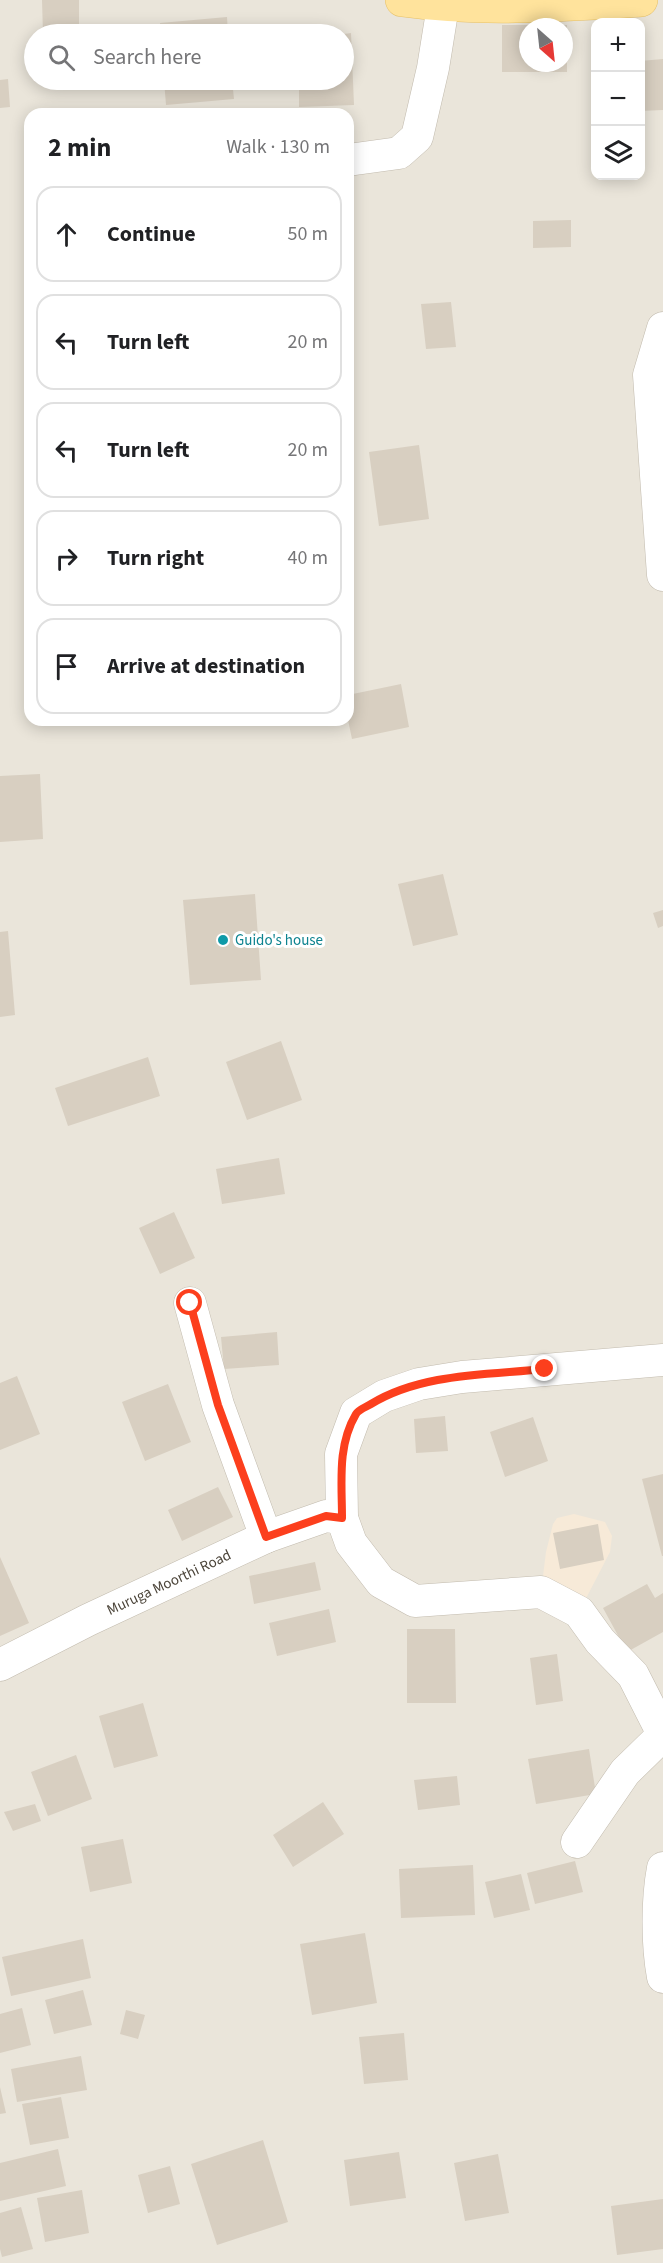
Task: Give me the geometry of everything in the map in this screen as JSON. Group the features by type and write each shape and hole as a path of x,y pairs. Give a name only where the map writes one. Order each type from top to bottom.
{"main road":[{"path":"402,0 443,6 583,4 641,0"}],"street":[{"path":"354,159 399,153 417,137 433,68 443,6"},
{"path":"663,328 649,375 663,575"},
{"path":"190,1303 218,1405 266,1537"},
{"path":"577,1842 625,1772 663,1734 633,1675 600,1641 579,1612 541,1592 415,1601 381,1582 351,1543 342,1518 341,1454 356,1413 384,1396 419,1383 462,1377 663,1360"},
{"name":"Muruga Moorthi Road","path":"0,1665 88,1620 266,1537 326,1516 342,1518"},
{"path":"663,1868 660,1887 660,1962 663,1977"}],"shaded area":[{"path":"0,0 663,0 663,2263 0,2263"},
{"path":"574,1514 605,1522 612,1536 610,1552 579,1612 541,1592 546,1552 553,1524 557,1518"}],"building":[{"path":"42,0 79,0 79,24 43,24"},
{"path":"227,17 227,24 160,24"},
{"path":"502,25 519,25 519,72 502,72"},
{"path":"663,59 663,110 645,111 645,61"},
{"path":"8,79 10,107 0,108 0,80"},
{"path":"165,90 233,90 234,99 166,105"},
{"path":"299,90 353,90 354,105 299,107"},
{"path":"571,220 571,247 533,248 533,221"},
{"path":"451,302 456,347 426,349 421,304"},
{"path":"419,445 429,519 379,526 369,452"},
{"path":"401,684 409,727 352,739 349,726 354,726 354,694"},
{"path":"40,774 43,839 0,842 0,776"},
{"path":"443,874 458,935 413,946 398,884"},
{"name":"Guido's house","path":"255,894 261,980 190,985 183,900"},
{"path":"663,910 663,926 658,928 653,913"},
{"path":"8,931 15,1015 0,1017 0,932"},
{"path":"281,1041 302,1100 247,1120 226,1062"},
{"path":"148,1057 160,1096 68,1126 55,1088"},
{"path":"279,1158 285,1194 222,1204 216,1169"},
{"path":"174,1212 195,1258 160,1274 139,1228"},
{"path":"277,1332 279,1365 224,1369 221,1337"},
{"path":"17,1376 40,1434 0,1450 0,1383"},
{"path":"168,1384 191,1442 145,1461 122,1402"},
{"path":"445,1416 448,1451 416,1453 414,1419"},
{"path":"533,1417 548,1461 505,1477 490,1432"},
{"path":"663,1474 663,1556 662,1556 642,1479"},
{"path":"218,1487 233,1517 182,1541 168,1510"},
{"path":"598,1524 604,1560 560,1569 553,1533"},
{"path":"0,1557 29,1623 0,1636"},
{"path":"315,1562 321,1590 254,1604 249,1576"},
{"path":"647,1584 655,1598 663,1593 663,1632 627,1652 603,1608"},
{"path":"329,1609 336,1642 277,1656 269,1623"},
{"path":"407,1629 455,1629 456,1703 407,1703"},
{"path":"557,1654 563,1701 536,1705 530,1658"},
{"path":"143,1703 158,1756 114,1768 99,1716"},
{"path":"589,1749 596,1794 536,1804 528,1759"},
{"path":"76,1755 92,1799 48,1816 31,1772"},
{"path":"457,1776 460,1805 418,1810 414,1780"},
{"path":"323,1802 344,1834 293,1867 273,1835"},
{"path":"35,1804 41,1821 13,1831 4,1812"},
{"path":"123,1839 132,1883 90,1892 81,1847"},
{"path":"575,1861 583,1892 535,1904 527,1873"},
{"path":"473,1865 475,1915 401,1918 399,1869"},
{"path":"521,1874 530,1910 494,1918 485,1882"},
{"path":"365,1933 377,2003 312,2015 300,1944"},
{"path":"83,1939 91,1978 11,1996 2,1957"},
{"path":"83,1990 92,2025 54,2034 45,2000"},
{"path":"22,2008 31,2045 0,2053 0,2014"},
{"path":"126,2010 145,2015 138,2039 120,2034"},
{"path":"404,2033 408,2080 364,2084 359,2037"},
{"path":"81,2056 87,2090 17,2102 11,2069"},
{"path":"0,2087 6,2113 0,2114"},
{"path":"61,2097 69,2138 30,2145 22,2104"},
{"path":"263,2140 288,2222 217,2245 191,2164"},
{"path":"58,2149 66,2186 0,2201 0,2163"},
{"path":"399,2152 406,2198 350,2206 344,2160"},
{"path":"498,2154 509,2213 465,2221 454,2163"},
{"path":"170,2166 180,2204 148,2213 138,2175"},
{"path":"82,2190 89,2233 45,2242 37,2198"},
{"path":"663,2199 663,2249 617,2255 611,2206"},
{"path":"21,2207 33,2249 2,2257 0,2213"}],"place":[{"name":"Guido's house","path":"223,940"}],"route":[{"path":"190,1303 218,1405 266,1537 326,1516 342,1518 341,1454 356,1413 384,1396 419,1383 545,1369"}]}
